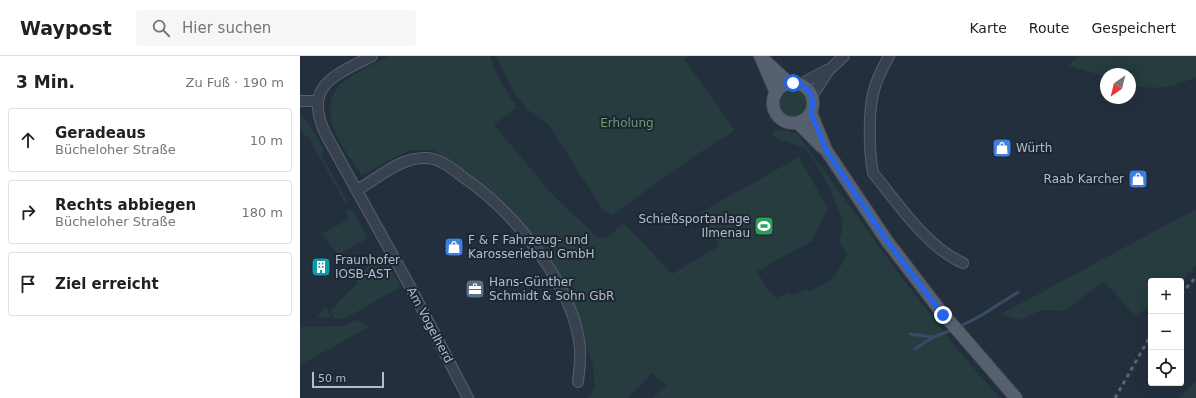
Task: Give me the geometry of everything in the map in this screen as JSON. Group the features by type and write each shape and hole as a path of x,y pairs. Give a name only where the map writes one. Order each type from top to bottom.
{"main road":[{"path":"760,57 795,84 809,90 813,103 811,113 826,150 883,235 970,347 1016,398"},
{"path":"760,57 776,93"},
{"path":"795,84 781,87 776,93 773,103 776,114 788,123 798,123 811,113"},
{"path":"798,123 826,150"}],"street":[{"path":"300,101 318,101 325,85 344,71 372,56"},
{"path":"812,96 829,70 844,56"},
{"path":"888,56 874,90 871,105 870,161 873,173 928,239 942,251 963,263"},
{"path":"795,84 829,70"},
{"name":"Am Vogelherd","path":"318,101 318,112 321,123 468,398"},
{"path":"357,190 394,166 411,160 428,158 441,162 481,191 512,219 544,260 556,280 567,302 579,343 578,382"}],"green space":[{"path":"389,56 490,56 497,75 517,108 494,125 552,194 597,237 606,238 624,223 672,274 719,246 701,212 799,157 828,209 812,241 757,271 767,289 777,298 788,292 791,295 807,289 810,291 834,278 847,255 839,241 842,232 841,216 827,184 815,162 805,149 779,139 772,134 776,129 797,133 897,271 962,355 1000,398 652,398 667,385 652,373 628,398 587,398 595,388 593,366 576,314 550,258 511,210 450,160 433,150 411,150 362,175 341,144 332,120 330,108 332,97 339,86 349,77"},
{"name":"Erholung","path":"496,56 688,56 684,59 735,130 696,155 612,215 603,210 548,124 528,110 516,96"},
{"path":"1080,56 1196,56 1196,77 1164,87 1147,88 1136,85 1136,68 1100,68 1100,75 1068,65"},
{"path":"793,90 802,94 806,103 802,112 793,116 784,112 780,103 784,94"},
{"path":"300,116 309,123 323,148 322,157 348,202 345,203 308,136 305,137 300,128"},
{"path":"351,209 368,238 338,255 321,234 349,219 346,212"},
{"path":"1196,209 1196,265 1184,279 1148,278 1148,308 1134,315 1104,281 1065,311 1041,310 1020,320 1001,314"},
{"path":"381,253 400,285 399,288 346,318 335,319 330,311 358,283 355,279"},
{"path":"326,307 332,318 317,317"},
{"path":"358,320 369,327 300,365 300,327 342,326"},
{"path":"1196,381 1196,398 1179,398"}],"waterway":[{"path":"959,327 982,315 1018,292"},
{"path":"915,349 933,337 952,330"},
{"path":"910,334 932,337"}],"railway":[{"path":"1184,291 1196,277"},
{"path":"1115,398 1148,340"}],"place":[{"name":"Würth","path":"1002,148"},
{"name":"Raab Karcher","path":"1138,179"},
{"name":"Schießsportanlage Ilmenau","path":"764,226"},
{"name":"F & F Fahrzeug- und Karosseriebau GmbH","path":"454,247"},
{"name":"Fraunhofer IOSB-AST","path":"321,267"},
{"name":"Hans-Günther Schmidt & Sohn GbR","path":"475,289"}],"route":[{"path":"793,83 800,84 809,90 813,103 811,113 826,150 887,241 943,315"}]}
